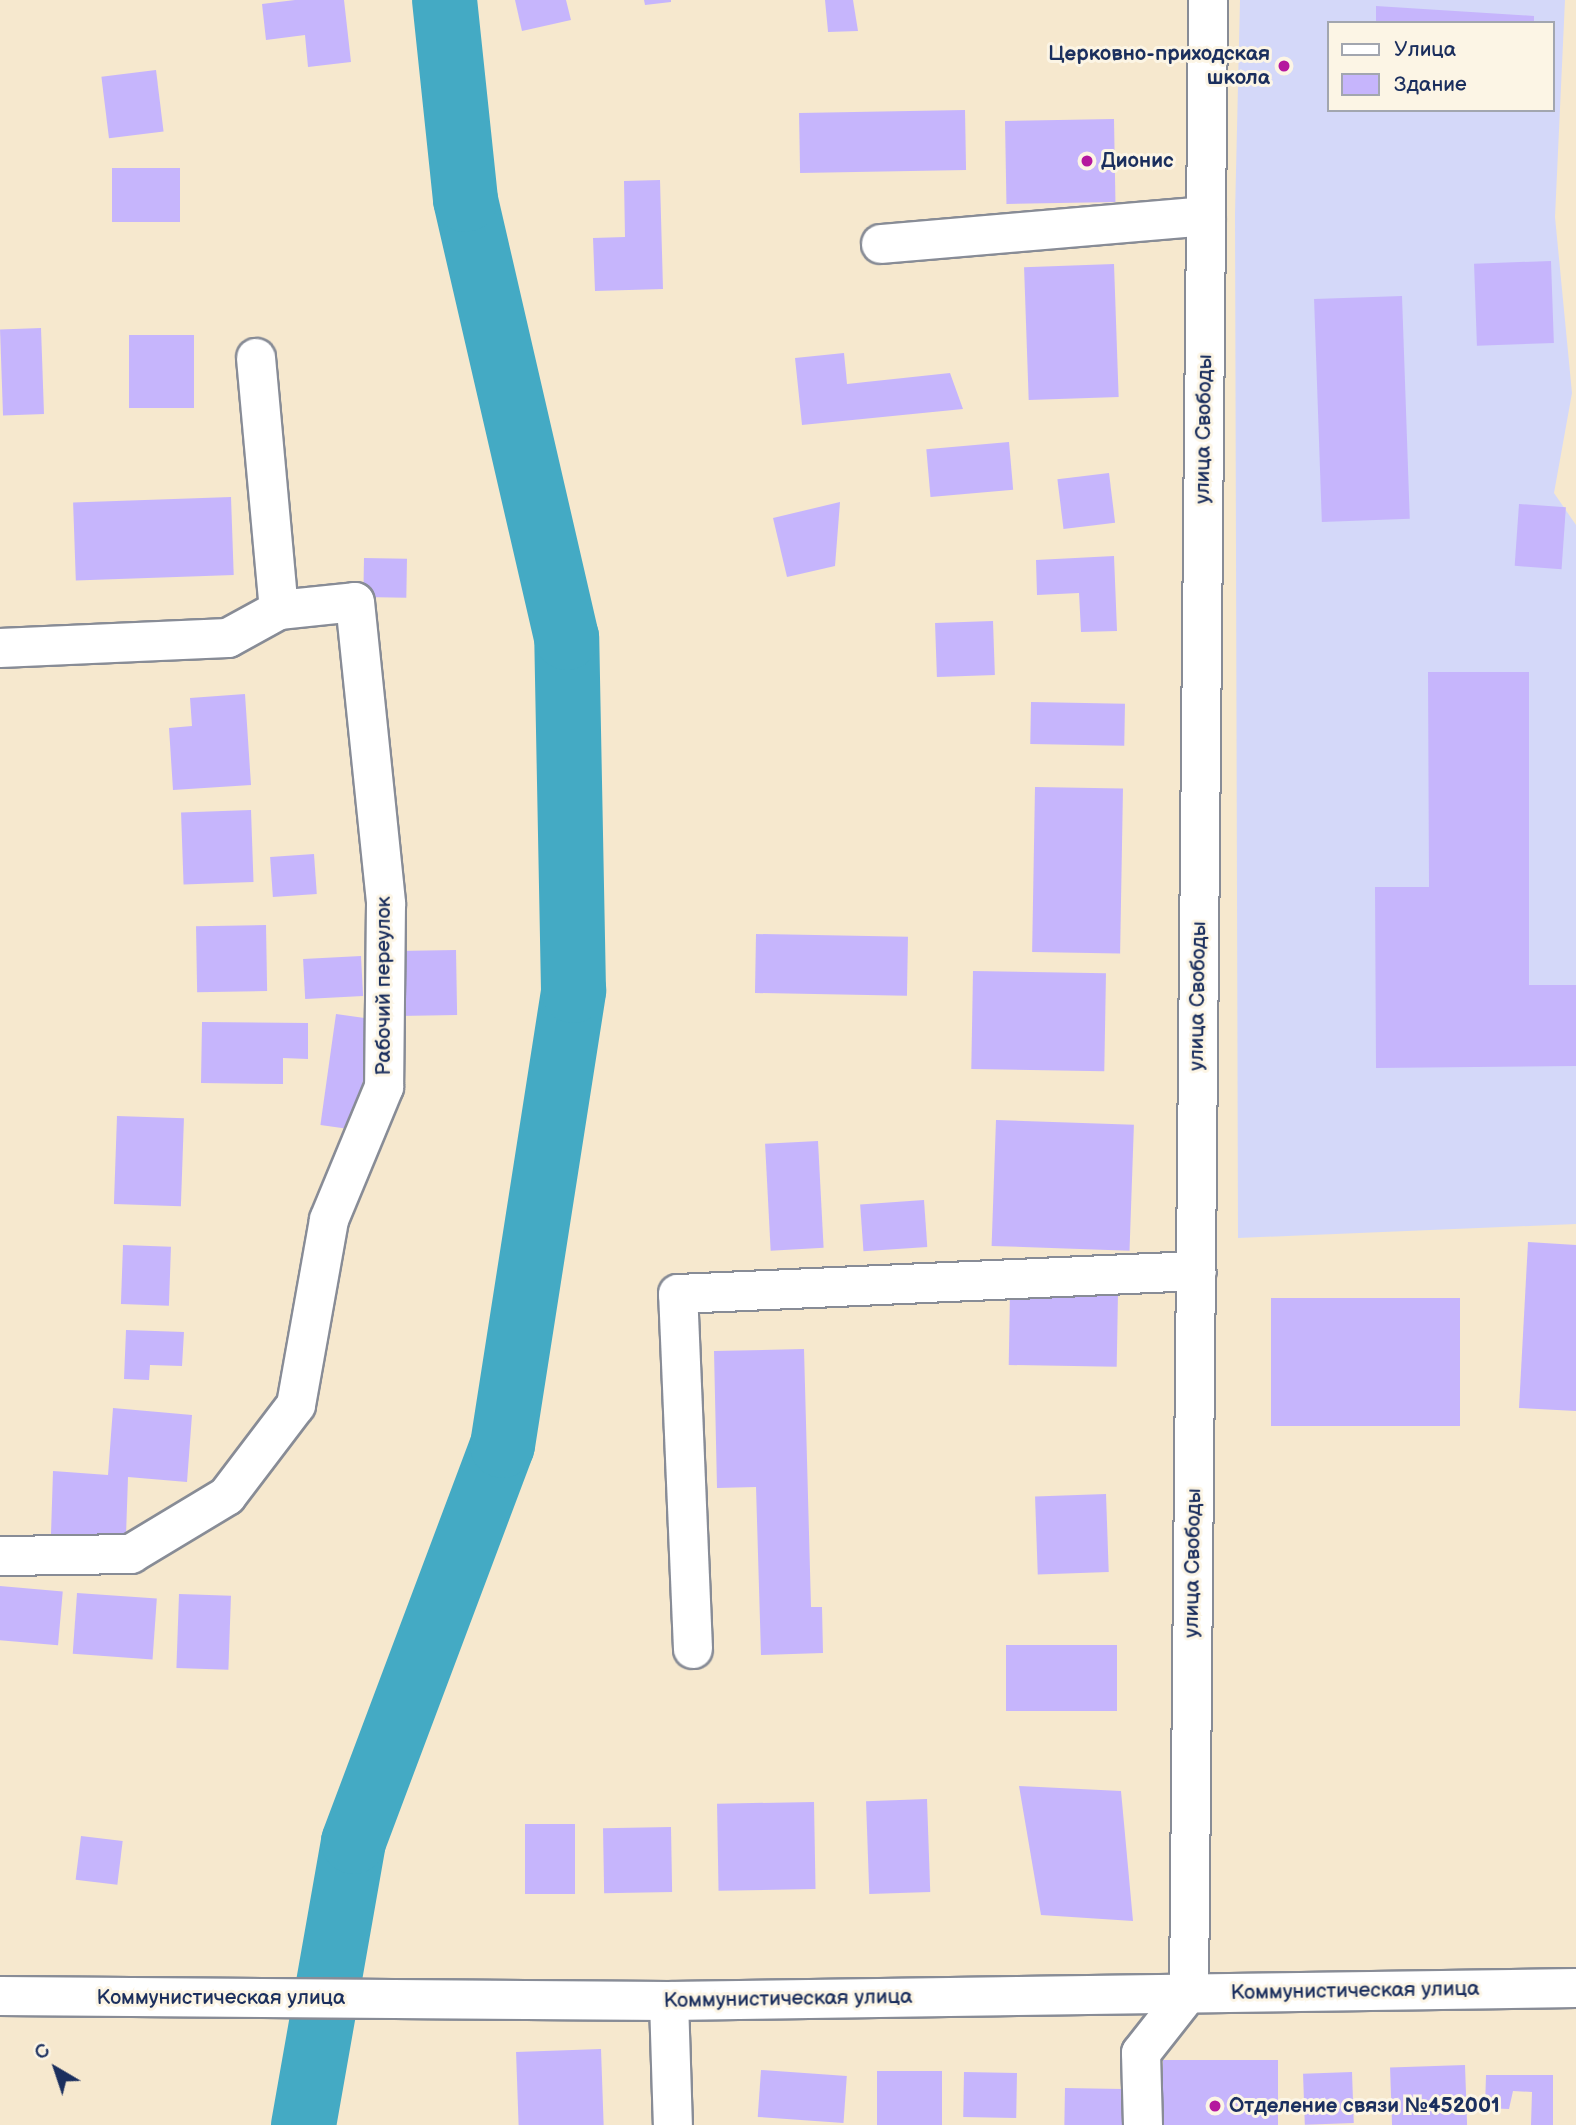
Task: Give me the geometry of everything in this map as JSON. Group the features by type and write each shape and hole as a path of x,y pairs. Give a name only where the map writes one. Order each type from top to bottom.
{"street":[{"name":"улица Свободы","path":"1189,1992 1208,0"},
{"path":"881,244 1206,216"},
{"path":"256,358 279,610"},
{"name":"Рабочий переулок","path":"0,648 229,638 279,610 355,602 386,904 384,1087 329,1220 296,1405 227,1496 131,1555 0,1556"},
{"path":"694,1649 678,1294 1196,1271"},
{"name":"Коммунистическая улица","path":"0,1996 669,2001 1189,1992 1576,1989"},
{"path":"1143,2125 1141,2053 1189,1992"},
{"path":"669,2001 673,2125"}],"shaded area":[{"path":"1240,0 1565,0 1555,217 1572,393 1554,493 1576,525 1576,1224 1238,1238 1235,214"}],"building":[{"path":"295,0 344,0 351,62 308,67 305,35 266,40 262,4"},
{"path":"515,0 566,0 571,20 522,31"},
{"path":"644,0 671,0 671,2 645,5"},
{"path":"825,0 853,0 858,31 828,32"},
{"path":"1376,6 1534,16 1534,21 1376,21"},
{"path":"156,70 164,132 109,138 101,77"},
{"path":"965,110 966,170 800,173 799,113"},
{"path":"1114,119 1115,202 1006,204 1005,121"},
{"path":"112,168 180,168 180,222 112,222"},
{"path":"660,180 663,289 595,291 593,238 625,237 624,181"},
{"path":"1551,261 1554,343 1477,346 1474,264"},
{"path":"1114,264 1119,397 1029,400 1024,267"},
{"path":"1402,296 1410,519 1322,522 1314,299"},
{"path":"41,328 44,414 3,415 0,329"},
{"path":"129,335 194,335 194,408 129,408"},
{"path":"844,353 847,384 950,373 963,409 802,425 795,358"},
{"path":"1009,442 1013,490 930,497 926,449"},
{"path":"1109,473 1115,523 1063,529 1057,479"},
{"path":"231,497 234,575 76,580 73,503"},
{"path":"840,502 835,566 787,577 773,518"},
{"path":"1519,504 1566,507 1562,569 1515,566"},
{"path":"1114,556 1117,631 1081,632 1079,593 1037,595 1036,560"},
{"path":"364,558 407,559 406,598 363,597"},
{"path":"993,621 995,675 937,677 935,623"},
{"path":"1428,672 1529,672 1529,985 1576,985 1576,1066 1376,1068 1375,887 1429,887"},
{"path":"245,694 251,785 173,790 169,728 192,726 190,698"},
{"path":"1031,702 1125,704 1124,746 1030,744"},
{"path":"1035,787 1123,789 1120,954 1032,952"},
{"path":"251,810 254,882 184,884 181,812"},
{"path":"314,854 317,894 273,897 270,857"},
{"path":"266,925 267,991 197,992 196,926"},
{"path":"756,934 908,937 907,996 755,993"},
{"path":"456,950 457,1015 398,1016 397,951"},
{"path":"361,956 363,996 305,999 303,959"},
{"path":"973,971 1106,973 1104,1071 971,1069"},
{"path":"336,1014 372,1019 356,1130 320,1125"},
{"path":"202,1022 308,1023 308,1059 283,1058 283,1084 201,1083"},
{"path":"117,1116 184,1118 181,1206 114,1204"},
{"path":"996,1120 1134,1125 1130,1251 992,1246"},
{"path":"818,1141 824,1248 771,1251 765,1144"},
{"path":"924,1200 927,1247 863,1251 860,1204"},
{"path":"1528,1242 1576,1245 1576,1411 1519,1408"},
{"path":"123,1245 171,1247 169,1306 121,1304"},
{"path":"1010,1291 1118,1293 1117,1367 1009,1365"},
{"path":"1271,1298 1460,1298 1460,1426 1271,1426"},
{"path":"126,1330 184,1332 182,1366 150,1365 149,1380 124,1379"},
{"path":"804,1349 811,1607 822,1607 823,1653 761,1655 756,1487 717,1488 714,1351"},
{"path":"113,1408 192,1415 187,1482 128,1477 126,1536 51,1534 53,1471 108,1475"},
{"path":"1106,1494 1109,1572 1038,1574 1035,1496"},
{"path":"0,1586 63,1591 58,1645 0,1640"},
{"path":"77,1593 157,1599 153,1659 73,1654"},
{"path":"179,1594 231,1596 228,1670 176,1668"},
{"path":"1006,1645 1117,1645 1117,1711 1006,1711"},
{"path":"1019,1786 1121,1791 1133,1921 1041,1915"},
{"path":"927,1799 930,1892 869,1894 866,1801"},
{"path":"814,1802 816,1889 719,1891 717,1804"},
{"path":"525,1824 575,1824 575,1894 525,1894"},
{"path":"671,1827 672,1892 604,1893 603,1828"},
{"path":"81,1836 123,1841 117,1885 76,1880"},
{"path":"601,2049 604,2125 519,2125 516,2052"},
{"path":"1163,2060 1278,2060 1278,2125 1163,2125"},
{"path":"1465,2065 1467,2125 1392,2125 1390,2068"},
{"path":"761,2070 847,2076 844,2123 758,2117"},
{"path":"877,2071 942,2071 942,2125 877,2125"},
{"path":"964,2072 1017,2073 1016,2118 963,2117"},
{"path":"1352,2072 1354,2123 1305,2125 1303,2074"},
{"path":"1486,2075 1553,2075 1553,2125 1531,2125 1532,2092 1513,2091 1509,2109 1485,2108"},
{"path":"1065,2088 1123,2089 1122,2125 1064,2125"}],"waterway":[{"path":"303,2125 353,1841 502,1445 573,990 566,637 465,199 444,0"}],"place":[{"name":"Церковно-приходская школа","path":"1284,66"},
{"name":"Дионис","path":"1087,161"},
{"name":"Отделение связи №452001","path":"1215,2106"}]}
